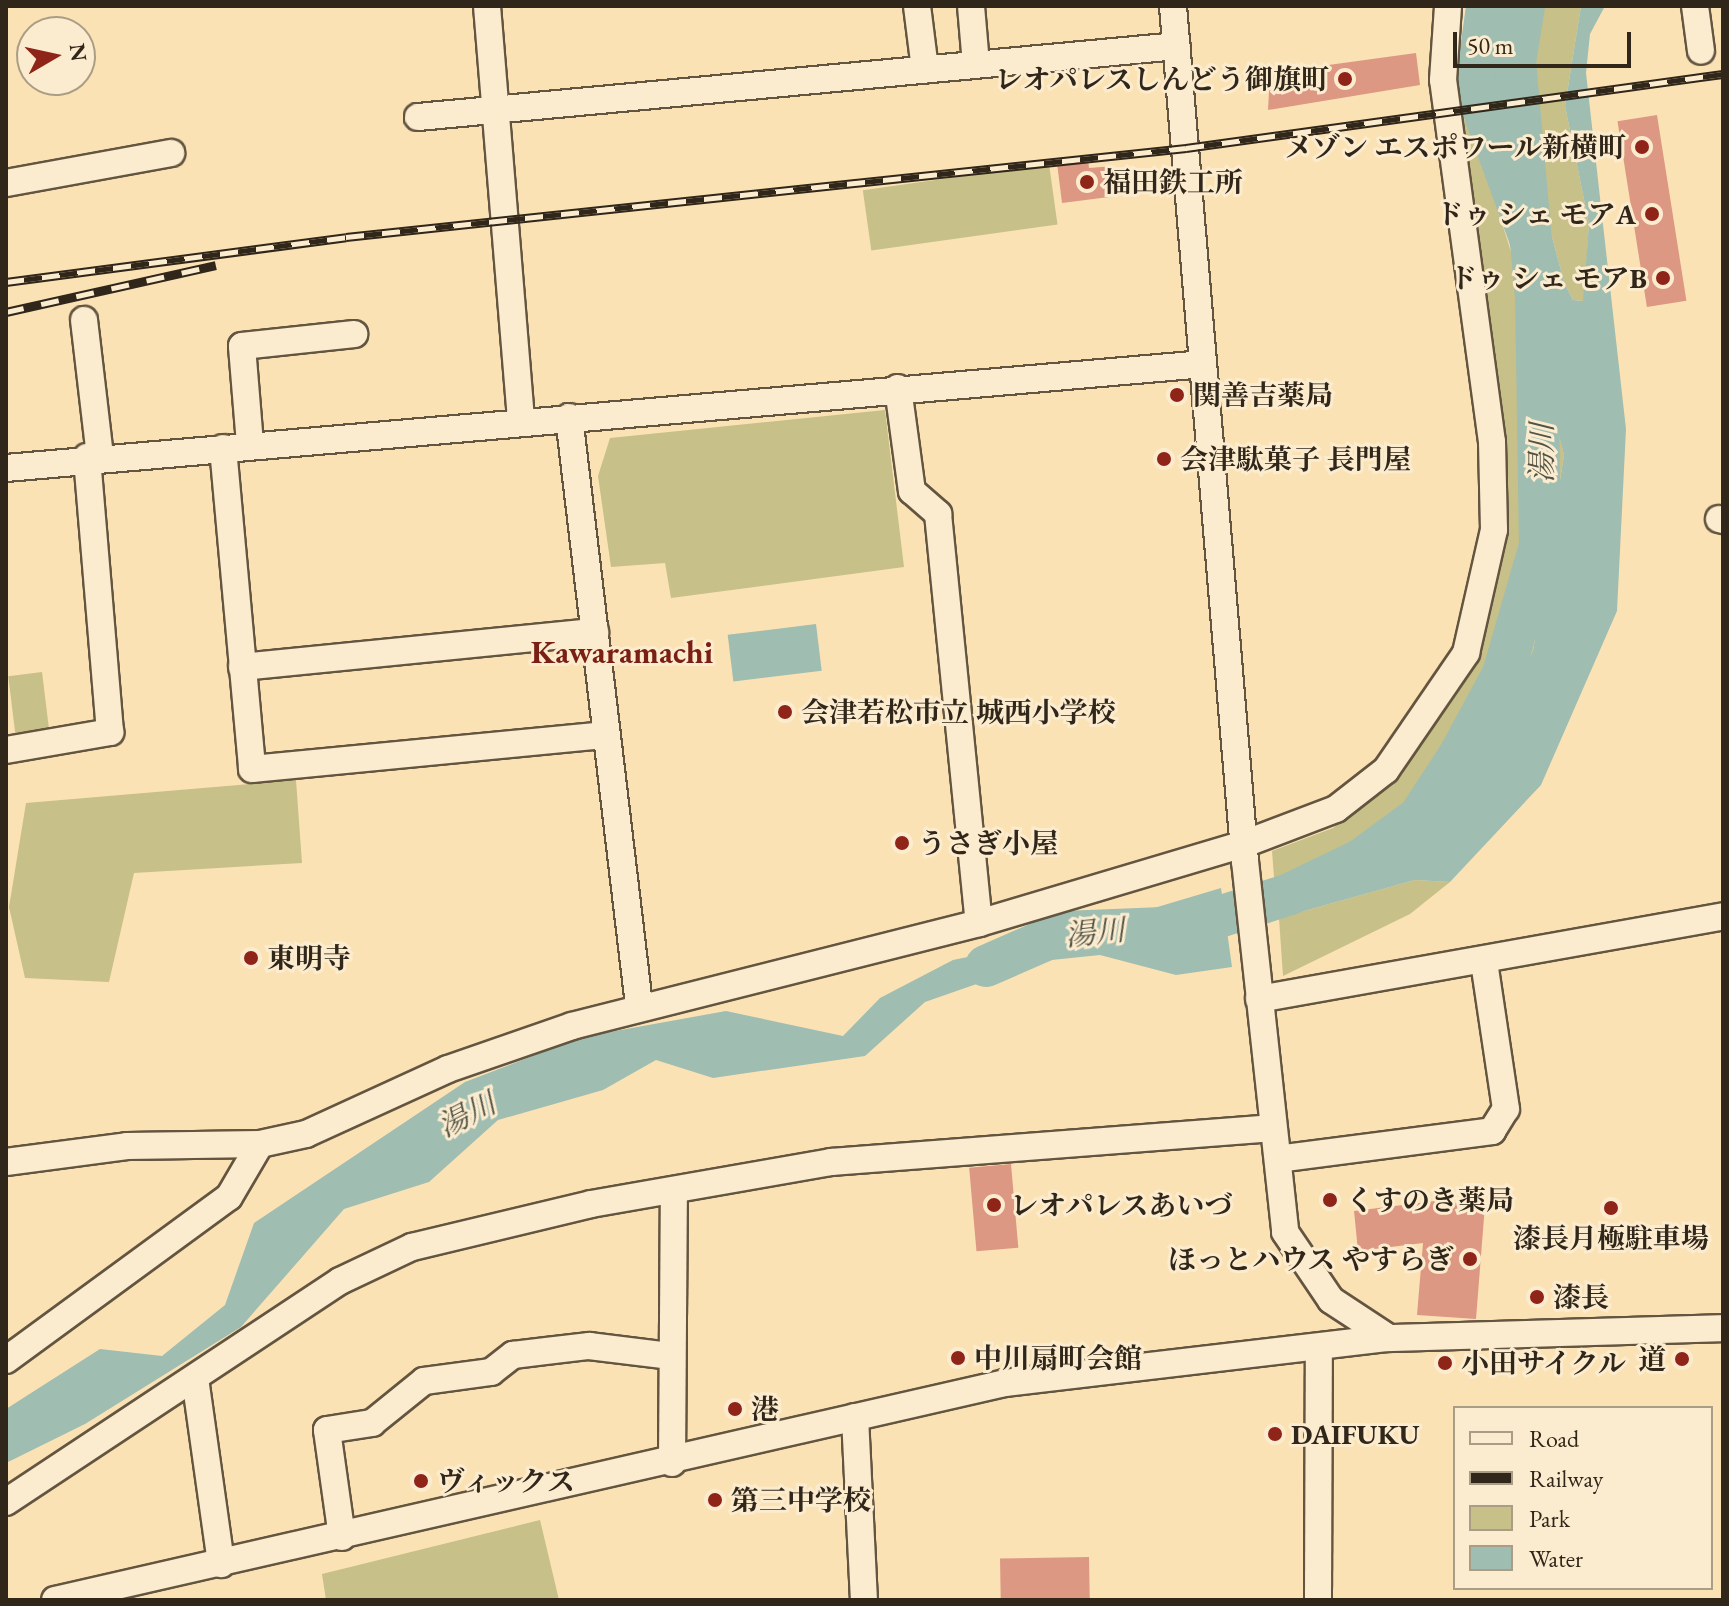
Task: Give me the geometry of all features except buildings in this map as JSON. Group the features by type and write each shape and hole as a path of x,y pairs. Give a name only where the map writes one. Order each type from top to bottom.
{"street":[{"path":"487,6 521,420"},
{"path":"917,6 925,69"},
{"path":"971,6 976,64"},
{"path":"1173,6 1245,852 1271,1128 1285,1232 1331,1300 1389,1338"},
{"path":"6,1162 127,1146 260,1144 306,1134 500,1049 639,1005 979,923 1245,852 1336,809 1386,770 1466,653 1477,618 1495,482 1446,111 1448,6"},
{"path":"1695,6 1701,51"},
{"path":"418,117 493,107 1177,46"},
{"path":"6,183 171,153"},
{"path":"6,750 110,732 84,320"},
{"path":"250,444 242,346 354,334"},
{"path":"6,468 94,457 1192,365"},
{"path":"898,388 912,491 938,514 979,923"},
{"path":"569,417 639,1005"},
{"path":"223,448 252,769 606,735"},
{"path":"242,667 595,632"},
{"path":"1258,994 1484,961 1723,916"},
{"path":"1285,1158 1492,1131 1506,1109 1484,961"},
{"path":"6,1502 366,1265 412,1247 674,1192 885,1156 1271,1128"},
{"path":"6,1360 229,1197 260,1144"},
{"path":"672,1463 674,1192"},
{"path":"1318,1600 1312,1347 1331,1300"},
{"path":"55,1600 672,1463 855,1417 1034,1377 1389,1338 1723,1328"},
{"path":"342,1537 327,1430 372,1423 424,1381 491,1372 513,1355 589,1346 671,1356"},
{"path":"195,1378 221,1564"},
{"path":"855,1417 864,1600"}],"green space":[{"path":"1506,6 1581,6 1565,106 1589,224 1584,301 1573,300 1564,282 1551,233 1513,169 1501,133"},
{"path":"1469,119 1526,299 1564,455 1533,651 1432,814 1394,847 1275,890 1272,851 1333,828 1401,774 1467,677 1484,631 1494,574 1457,122"},
{"path":"1049,164 1057,224 871,251 863,190"},
{"path":"885,410 904,567 671,598 665,563 611,567 598,476 610,438"},
{"path":"42,672 49,729 15,733 8,676"},
{"path":"296,780 302,863 134,873 109,982 25,978 9,907 26,803"},
{"path":"1415,880 1450,882 1410,914 1283,976 1279,918"},
{"path":"540,1520 559,1600 326,1600 322,1574"}],"water":[{"path":"1466,6 1506,6 1501,133 1513,169 1551,233 1564,282 1573,300 1583,301 1589,224 1565,106 1581,6 1605,6 1590,34 1586,73 1626,429 1617,611 1541,785 1450,882 1415,880 1279,918 1275,890 1394,847 1432,814 1533,651 1564,455 1509,242 1454,91"},
{"path":"816,624 822,671 733,681 728,635"},
{"path":"1221,888 1232,967 1176,975 1100,955 1042,961 925,1002 865,1056 713,1078 656,1060 603,1090 498,1120 429,1182 344,1209 241,1327 85,1424 6,1463 6,1409 100,1349 162,1356 225,1305 254,1223 465,1082 582,1037 726,1011 843,1036 880,998 953,960 1037,943"}],"waterway":[{"name":"湯川","path":"986,966 1064,932 1188,927 1290,894 1362,859 1419,817 1460,754 1503,674 1540,546 1536,297 1515,62 1524,6"}],"railway":[{"path":"6,282 346,237 1186,148 1723,74"},
{"path":"6,312 216,265"}],"place":[{"name":"レオパレスしんどう御旗町","path":"1345,79"},
{"name":"メゾン エスポワール新横町","path":"1642,147"},
{"name":"福田鉄工所","path":"1087,182"},
{"name":"ドゥ シェ モアA","path":"1652,214"},
{"name":"ドゥ シェ モアB","path":"1663,278"},
{"name":"関善吉薬局","path":"1177,395"},
{"name":"会津駄菓子 長門屋","path":"1164,459"},
{"name":"会津若松市立 城西小学校","path":"785,712"},
{"name":"うさぎ小屋","path":"902,843"},
{"name":"東明寺","path":"251,958"},
{"name":"くすのき薬局","path":"1330,1200"},
{"name":"レオパレスあいづ","path":"994,1205"},
{"name":"漆長月極駐車場","path":"1611,1208"},
{"name":"ほっとハウス やすらぎ","path":"1470,1259"},
{"name":"漆長","path":"1537,1297"},
{"name":"中川扇町会館","path":"958,1358"},
{"name":"道","path":"1682,1359"},
{"name":"小田サイクル","path":"1445,1363"},
{"name":"港","path":"735,1409"},
{"name":"DAIFUKU","path":"1275,1434"},
{"name":"ヴィックス","path":"421,1481"},
{"name":"第三中学校","path":"715,1500"}],"district":[{"name":"Kawaramachi","path":"622,652"}]}
